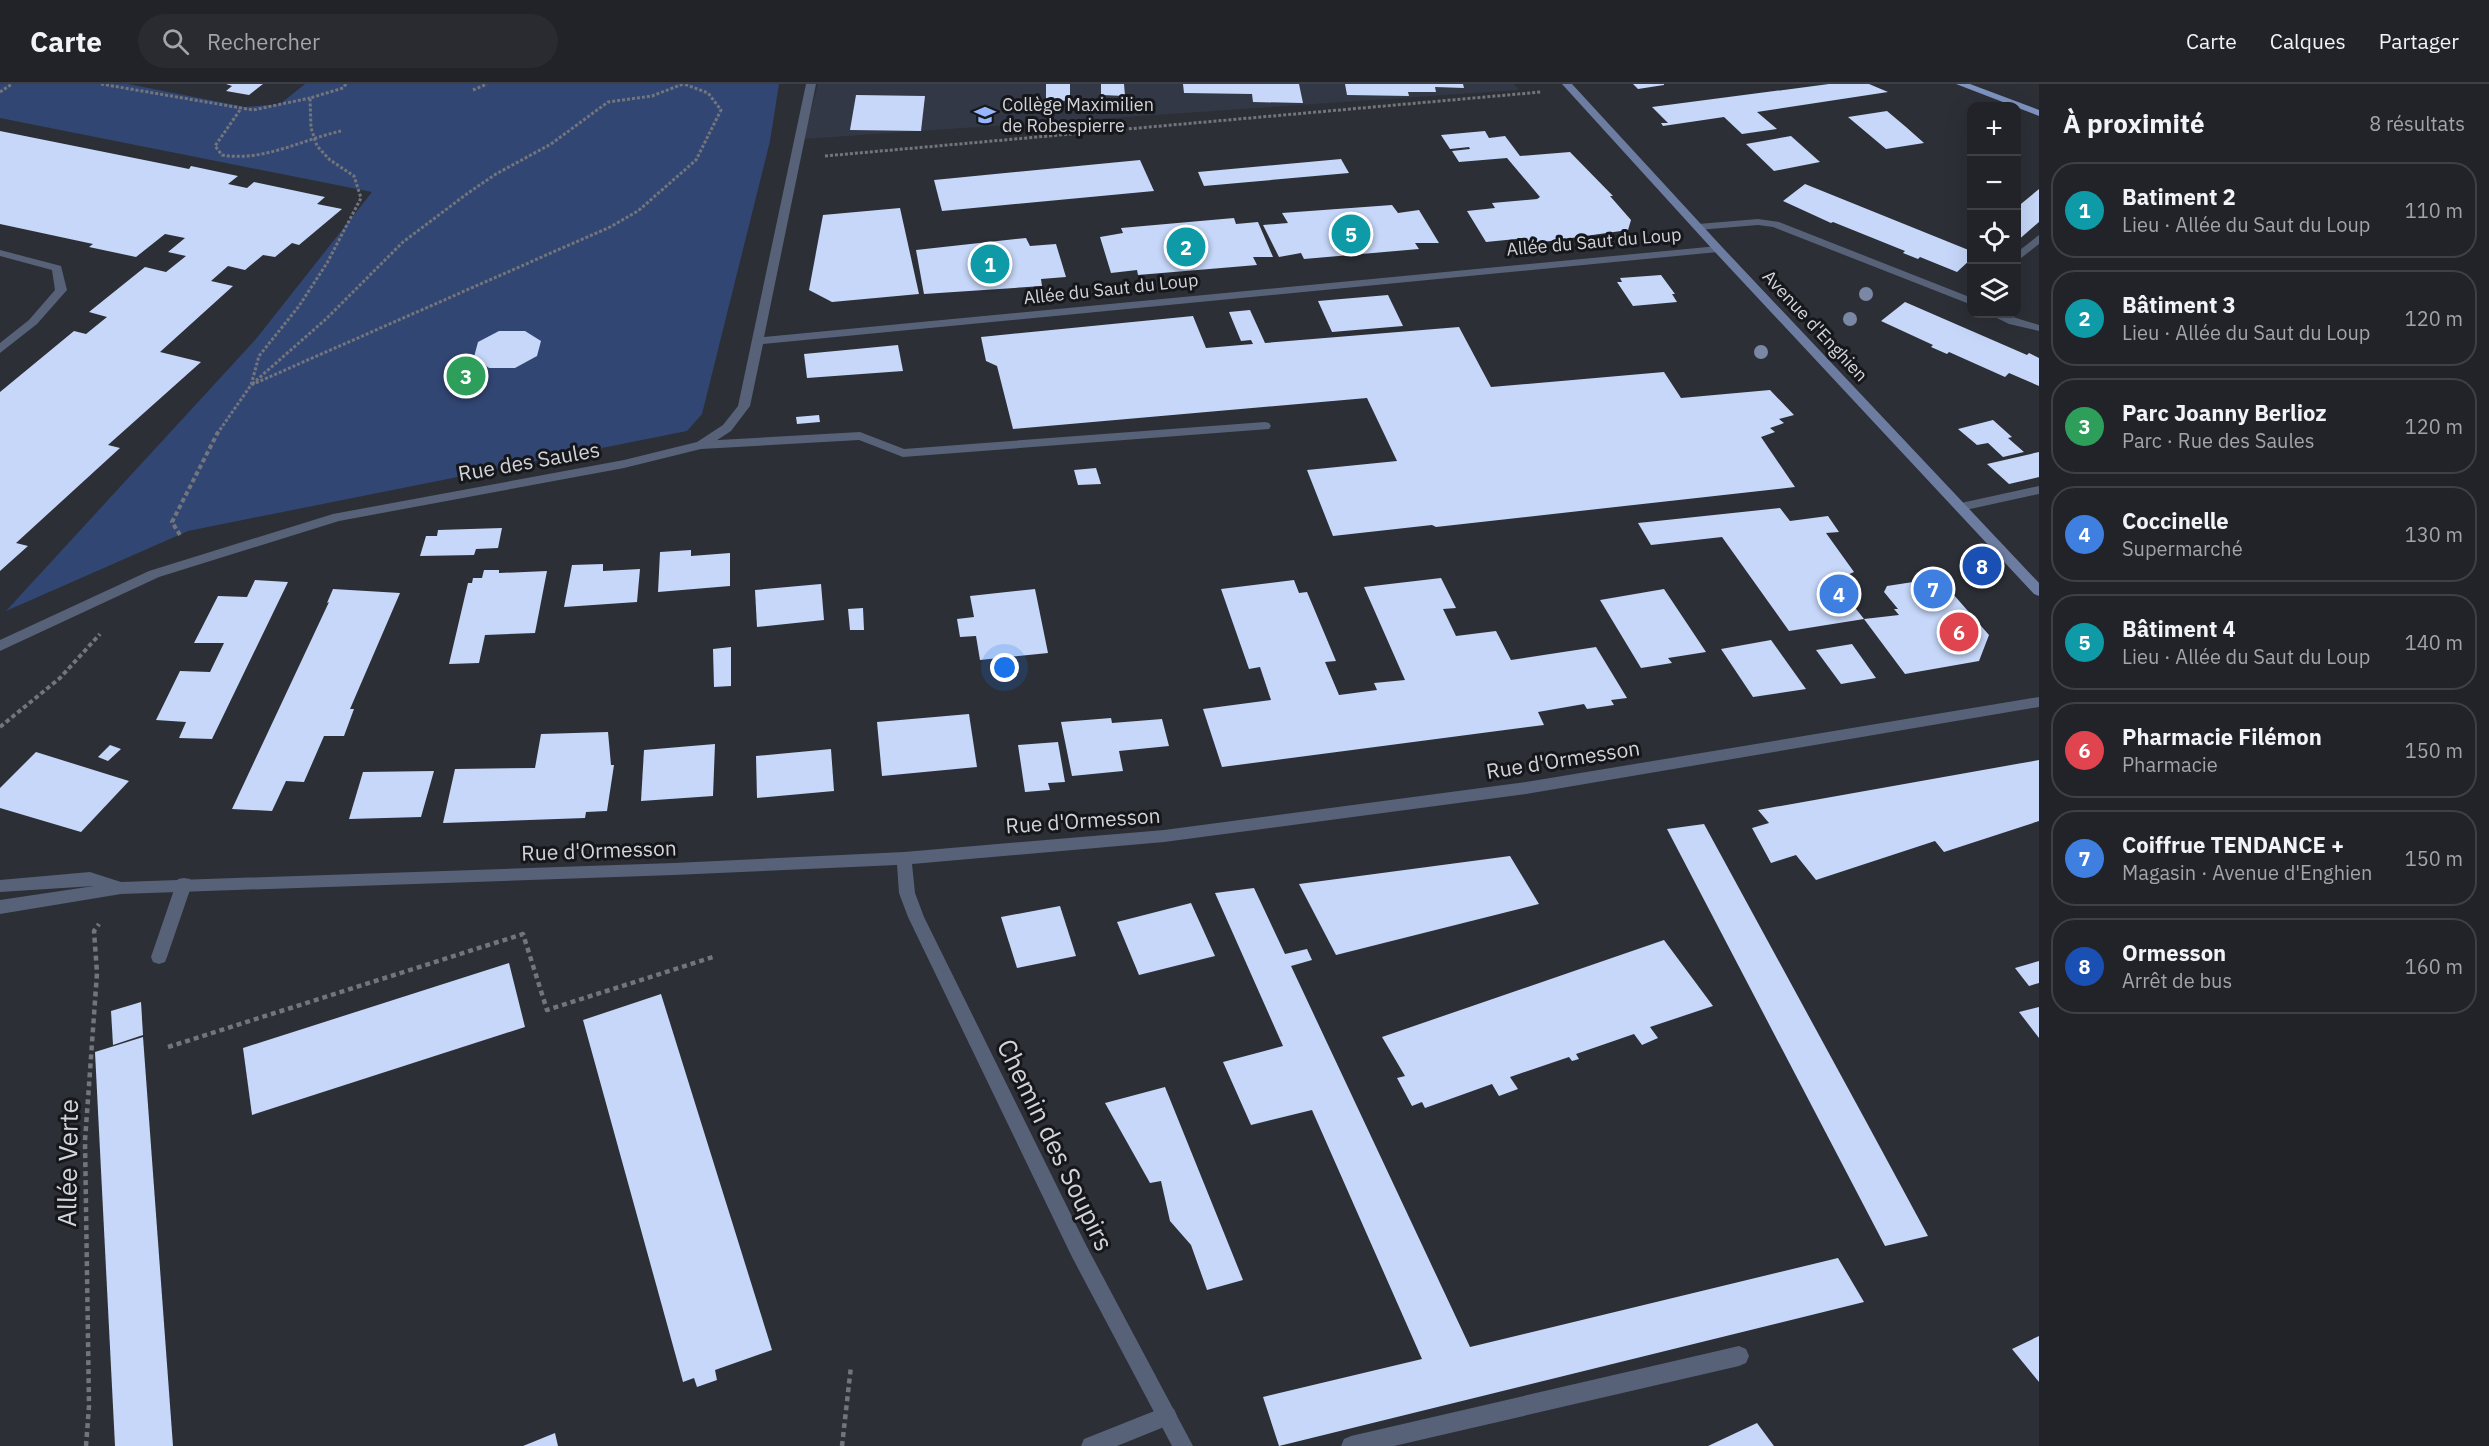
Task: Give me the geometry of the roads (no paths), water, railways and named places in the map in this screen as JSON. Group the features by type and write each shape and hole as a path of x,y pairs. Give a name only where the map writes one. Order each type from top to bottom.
{"main road":[{"path":"1960,84 2039,113"},
{"path":"1989,84 2039,102"},
{"name":"Avenue d'Enghien","path":"1569,86 1718,249 2039,591"}],"street":[{"name":"Rue des Saules","path":"0,646 154,574 338,517 624,464 701,445 728,428 744,406 811,84"},
{"path":"1698,227 1758,222 1775,224 1967,300"},
{"path":"2021,254 2039,238"},
{"name":"Allée du Saut du Loup","path":"758,341 1718,249"},
{"path":"0,253 57,268 61,290 33,322 0,349"},
{"path":"2004,318 2039,328"},
{"path":"701,445 860,436 903,453 1265,426"},
{"path":"1961,507 2039,490"},
{"name":"Rue d'Ormesson","path":"0,907 121,888 184,884 294,883 904,858 1164,836 1376,810 1526,788 2039,702"},
{"name":"Chemin des Soupirs","path":"904,858 907,893 916,917 1079,1251 1183,1446"},
{"name":"Rue d'Ormesson","path":"0,886 90,878 121,888"},
{"path":"159,957 184,884"},
{"path":"1351,1446 1739,1356"},
{"path":"1091,1446 1167,1416"}],"place":[{"name":"Collège Maximilien de Robespierre","path":"985,115"},
{"name":"Bâtiment 4","path":"1351,234"},
{"name":"Bâtiment 3","path":"1186,247"},
{"name":"Batiment 2","path":"990,264"},
{"name":"Parc Joanny Berlioz","path":"466,376"},
{"name":"Ormesson","path":"1982,566"},
{"name":"Coiffrue TENDANCE +","path":"1933,589"},
{"name":"Coccinelle","path":"1839,594"},
{"name":"Pharmacie Filémon","path":"1959,632"}]}
